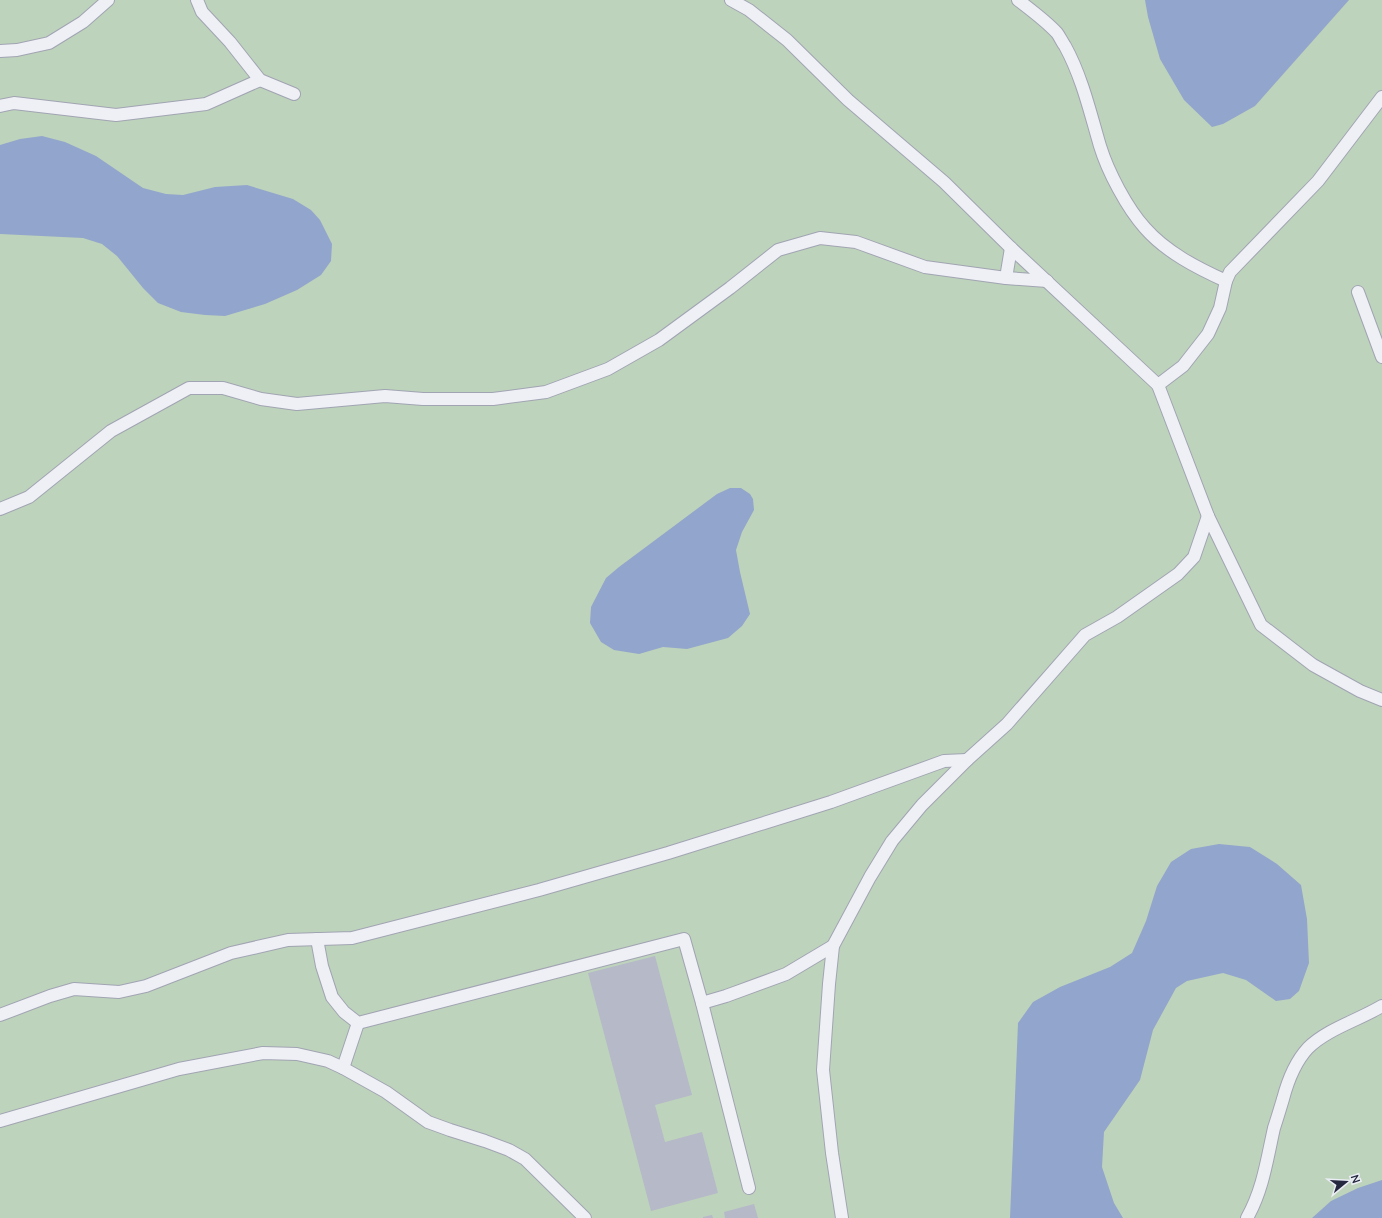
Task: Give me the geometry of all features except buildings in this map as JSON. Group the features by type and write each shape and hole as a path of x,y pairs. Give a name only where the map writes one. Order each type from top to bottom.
{"lane":[{"path":"0,52 49,43 83,22 108,0"},
{"path":"197,0 202,12 230,42 260,80 294,94"},
{"path":"731,0 749,10 788,40 848,100 944,182 1158,385 1208,516 1261,624 1313,665 1360,691 1382,700"},
{"path":"1018,0 1035,13 1057,34 1073,61 1086,97 1101,148 1121,194 1145,228 1170,251 1226,281"},
{"path":"0,106 14,103 116,115 206,104 260,80"},
{"path":"1158,385 1183,366 1208,334 1220,308 1226,281 1230,272 1318,181 1382,97"},
{"path":"0,509 29,497 111,431 189,388 223,388 261,399 297,404 385,396 423,399 493,399 546,392 608,369 659,340 730,288 778,250 820,238 856,242 925,267 1006,278 1047,281"},
{"path":"1006,278 1012,248"},
{"path":"1358,292 1382,357"},
{"path":"842,1218 832,1153 823,1070 833,946 870,877 892,841 922,805 967,760 1007,724 1085,635 1117,618 1178,574 1194,557 1208,516"},
{"path":"0,1015 50,996 74,989 119,992 139,988 231,953 288,940 352,938 539,890 668,853 832,802 944,761 967,760"},
{"path":"317,939 322,966 332,997 344,1012 358,1023"},
{"path":"358,1023 684,939 750,1188"},
{"path":"702,1003 726,996 786,974 833,946"},
{"path":"1247,1218 1255,1205 1266,1172 1274,1128 1288,1082 1297,1062 1309,1048 1323,1036 1382,1006"},
{"path":"343,1068 358,1023"},
{"path":"0,1121 179,1069 263,1053 297,1054 328,1061 343,1068 386,1092 428,1122 509,1150 525,1159 585,1218"}],"green space":[{"path":"0,0 1382,0 1382,1218 0,1218"}],"water":[{"path":"1145,0 1349,0 1255,106 1223,124 1212,127 1184,100 1160,59 1148,17"},
{"path":"42,136 65,142 96,156 143,188 166,194 183,195 215,187 247,185 293,199 311,210 320,220 332,244 331,261 321,275 297,290 265,304 225,316 181,312 158,303 143,288 117,256 102,244 83,238 0,234 0,145 20,139"},
{"path":"730,488 741,488 750,494 753,499 754,510 742,532 736,550 750,614 742,626 728,638 687,649 663,647 639,654 614,650 601,642 590,623 591,607 606,578 717,494"},
{"path":"1219,844 1250,847 1277,864 1301,885 1307,919 1309,963 1299,991 1290,999 1276,1001 1246,980 1223,973 1187,981 1176,988 1153,1030 1140,1080 1104,1132 1102,1167 1114,1203 1123,1218 1010,1218 1018,1023 1033,1002 1060,987 1110,967 1132,953 1146,921 1157,886 1171,862 1191,849"},
{"path":"1382,1180 1382,1218 1312,1218 1331,1201 1358,1188"}]}
